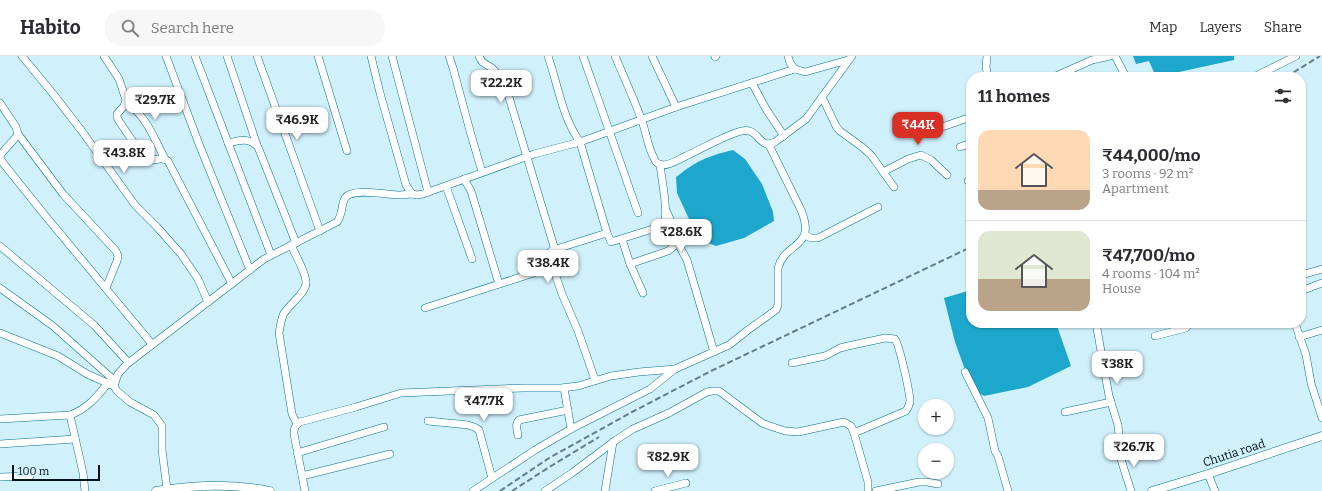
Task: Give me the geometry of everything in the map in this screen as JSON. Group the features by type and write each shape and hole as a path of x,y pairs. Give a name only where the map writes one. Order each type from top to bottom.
{"street":[{"path":"22,56 81,130 135,204 181,254 198,279 208,302"},
{"path":"104,56 119,79 126,103 133,107 141,115 165,159 168,161 232,284"},
{"path":"166,56 199,144 250,270"},
{"path":"195,56 271,255"},
{"path":"228,56 258,147 305,278 306,285 304,290 283,315 279,333 291,410 297,424"},
{"path":"257,56 320,232"},
{"path":"318,56 347,151"},
{"path":"371,56 406,185 412,194"},
{"path":"392,56 428,192"},
{"path":"449,56 482,172"},
{"path":"480,56 480,60 484,64 493,68 496,72 508,94 555,250"},
{"path":"548,56 567,119 580,142 611,242 622,240 659,227 665,220 666,208"},
{"path":"583,56 638,213"},
{"path":"615,56 642,120 654,159 660,164 664,165 670,164 745,130 750,131 764,144 769,145 784,136 806,119 850,58"},
{"path":"652,56 676,107"},
{"path":"788,56 790,63 795,69 805,72 850,58"},
{"path":"987,56 987,72"},
{"path":"1065,72 1092,60 1110,56"},
{"path":"1115,56 1123,72"},
{"path":"1264,72 1296,56"},
{"path":"0,419 70,415 76,413 92,402 112,383 128,362 250,270 271,255 320,232 337,222 340,218 345,197 348,195 368,192 418,195 526,157 580,142 676,107 795,69"},
{"path":"752,83 766,109 784,136"},
{"path":"822,98 840,131 862,147 876,161 894,187"},
{"path":"0,103 16,127 18,134 63,194 116,251 118,256 117,261 106,288"},
{"path":"126,103 119,111 117,118 144,158 147,161 153,161 160,158 165,159"},
{"path":"940,128 966,119"},
{"path":"18,134 16,139 1,154 0,157 3,162 43,213 152,344"},
{"path":"228,143 248,140 258,147"},
{"path":"960,147 966,144"},
{"path":"473,491 535,450 571,429 640,395 658,384 675,369 729,345 776,310 778,305 779,262 802,240 805,235 804,218 769,145"},
{"path":"883,172 908,159 921,155 931,160 947,175"},
{"path":"660,164 666,208 676,240 687,260 714,352"},
{"path":"464,179 471,191 499,284"},
{"path":"446,186 472,259"},
{"path":"805,235 811,238 818,238 878,207"},
{"path":"595,380 549,256 550,252 555,250 607,233"},
{"path":"622,240 630,264 643,293"},
{"path":"630,264 668,251 672,248 676,240"},
{"path":"0,246 94,325 128,362"},
{"path":"425,308 552,267"},
{"path":"1306,274 1322,269"},
{"path":"1306,289 1322,283"},
{"path":"0,288 53,326 112,383 117,391 130,402 154,415 162,426 162,450 167,489"},
{"path":"1097,328 1118,430 1118,450 1131,491"},
{"path":"1155,336 1186,328"},
{"path":"1296,328 1306,355 1311,383 1322,418"},
{"path":"1299,337 1322,330"},
{"path":"0,333 58,356 87,374 112,383"},
{"path":"792,363 825,356 840,348 848,346 885,338 895,339 905,375 910,402 908,408 854,433"},
{"path":"305,491 294,434 294,428 300,422 402,393 523,388 564,388 578,386 611,376 675,369"},
{"path":"965,372 988,418 995,451 998,456 1008,491"},
{"path":"564,388 571,429"},
{"path":"545,491 633,429 669,413 707,392 715,390 719,391 762,423 785,431 798,432 844,422 851,426 868,482 868,491"},
{"path":"1066,412 1111,402"},
{"path":"518,435 516,425 519,420 568,410"},
{"path":"70,415 83,473 85,491"},
{"path":"428,421 468,425 479,430 492,478"},
{"path":"297,452 384,427"},
{"name":"Chutia road","path":"1152,491 1322,436"},
{"path":"0,444 76,439"},
{"path":"605,491 613,442"},
{"path":"302,476 390,454"},
{"path":"1208,474 1215,491"},
{"path":"0,477 30,476"},
{"path":"876,491 919,482 938,484"},
{"path":"655,491 686,483"},
{"path":"156,491 188,486 218,485 255,488 270,491"}],"water":[{"path":"1133,56 1234,56 1234,60 1179,72 1154,72 1149,61 1136,64"},
{"path":"733,150 745,159 762,184 773,212 774,221 744,238 716,246 703,241 688,217 677,193 676,177 703,160 716,154"},
{"path":"966,291 966,328 1058,328 1071,366 1028,387 984,396 972,389 955,342 944,298"}],"railway":[{"path":"1294,72 1320,56"},
{"path":"500,491 549,458 632,412 711,371 966,249"},
{"path":"512,491 599,437"}]}
